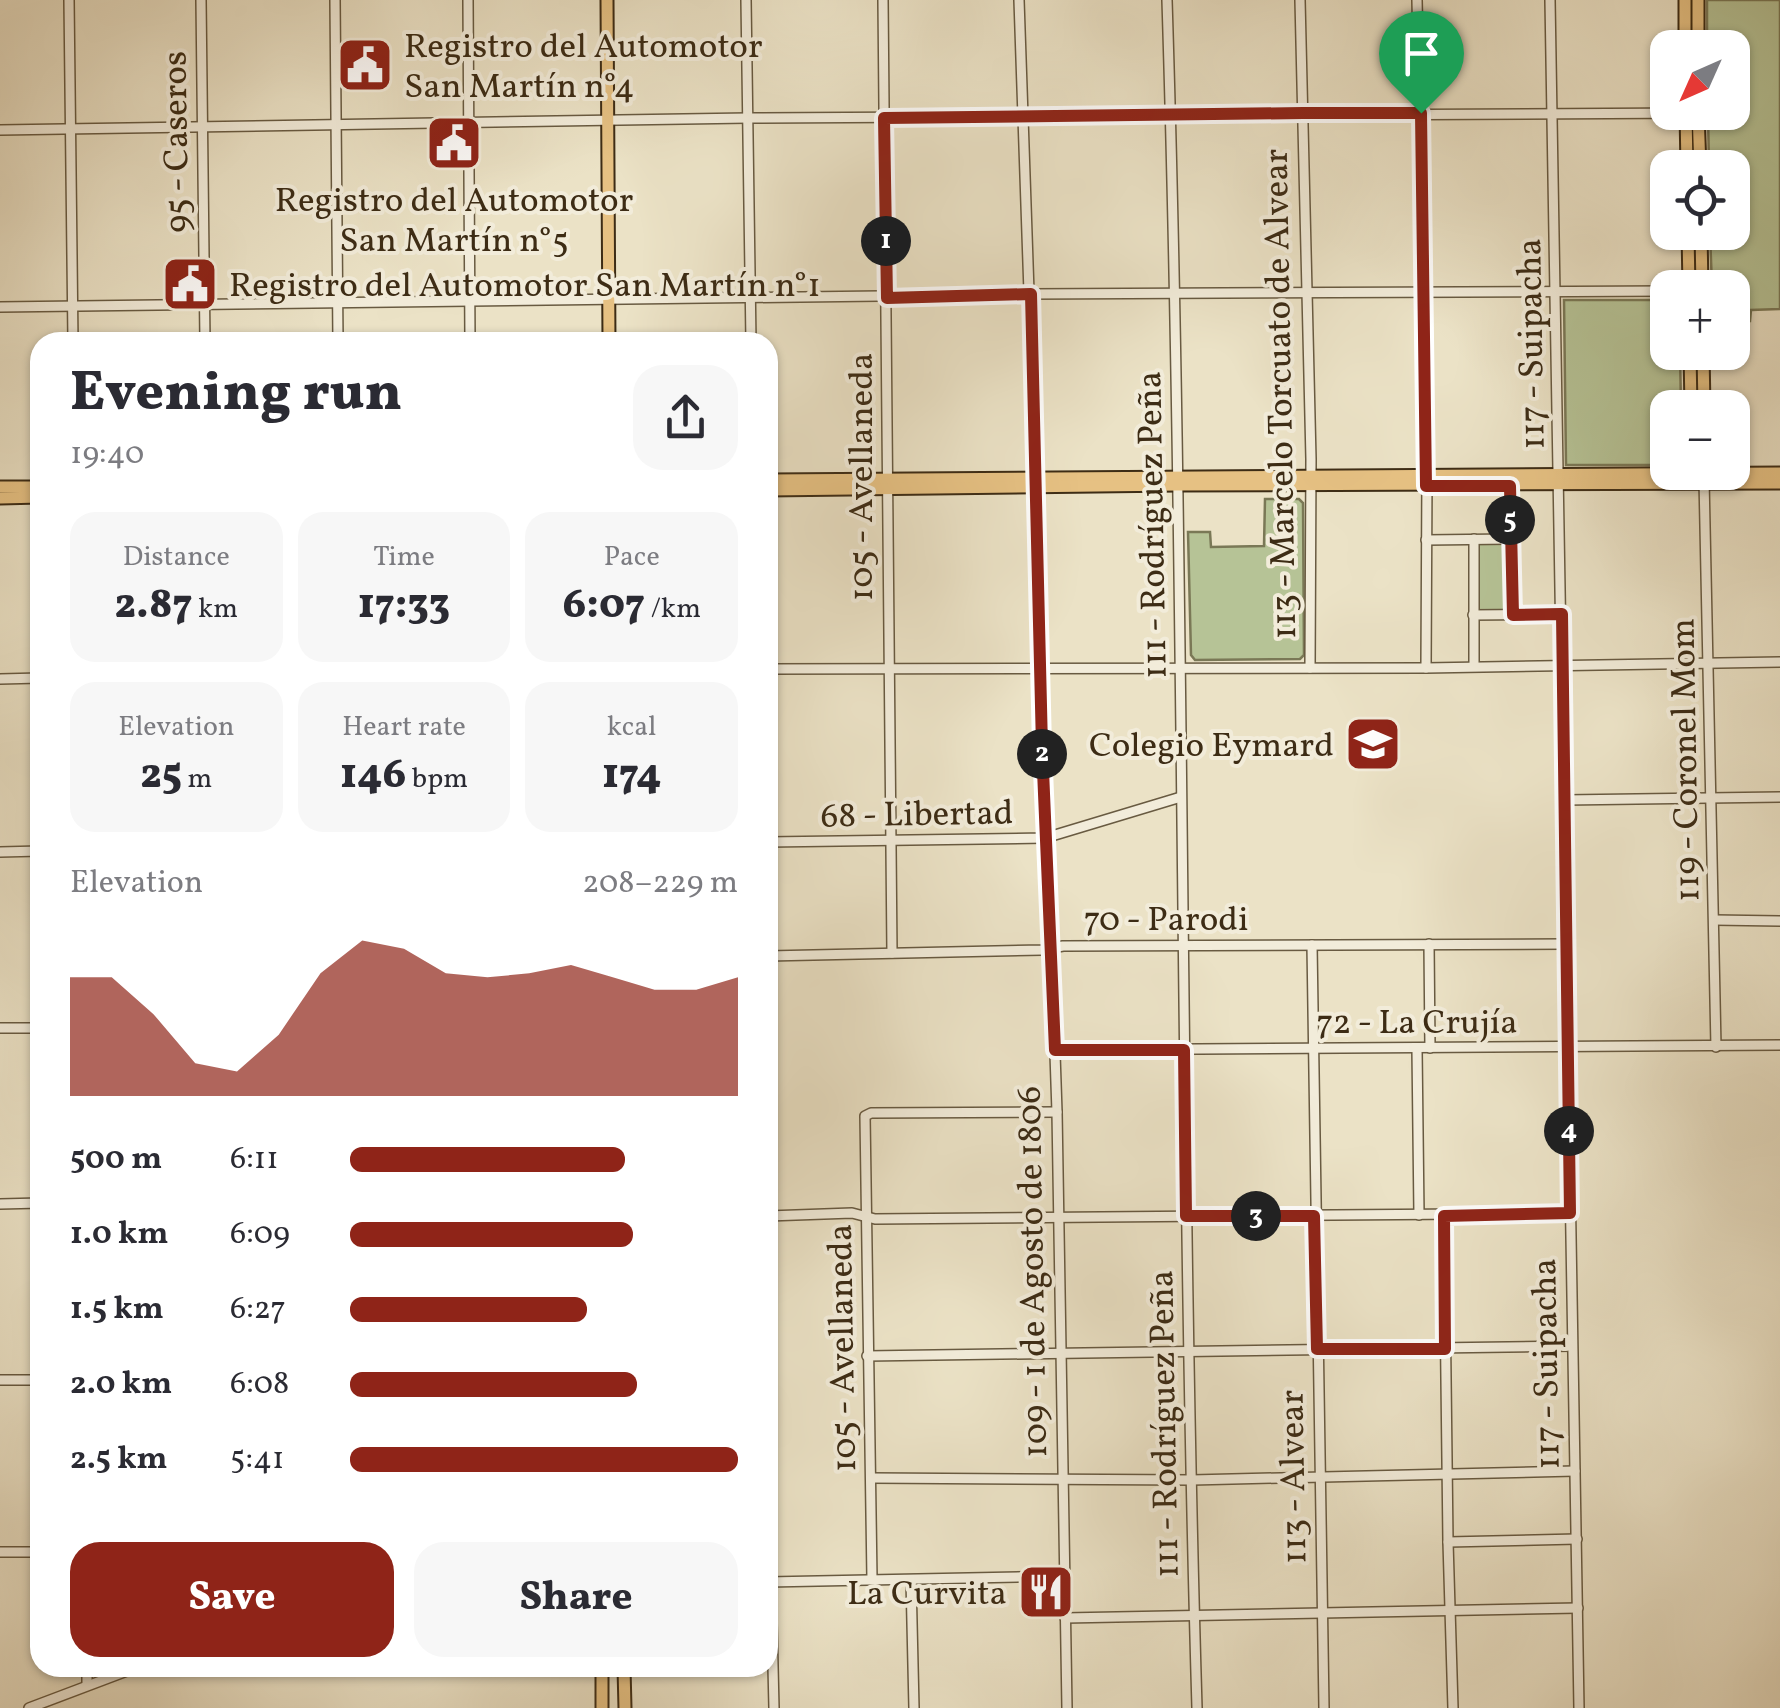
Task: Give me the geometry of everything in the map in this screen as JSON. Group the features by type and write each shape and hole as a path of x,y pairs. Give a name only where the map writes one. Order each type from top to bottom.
{"main road":[{"path":"607,0 609,332"},
{"path":"1684,0 1685,30"},
{"path":"1698,0 1698,30"},
{"path":"1750,474 1780,472"},
{"path":"778,490 1177,480 1650,477"},
{"path":"778,480 888,484"},
{"path":"1427,481 1510,486 1559,480"},
{"path":"1750,480 1780,483"},
{"path":"0,487 30,487"},
{"path":"0,498 30,498"},
{"path":"602,1677 602,1708"},
{"path":"624,1677 625,1708"}],"street":[{"path":"68,0 74,332"},
{"name":"95 - Caseros","path":"201,0 205,332"},
{"path":"335,0 338,332"},
{"path":"468,0 470,332"},
{"path":"746,0 751,332"},
{"name":"105 - Avellaneda","path":"883,0 892,953"},
{"name":"109 - 1 de Agosto de 1806","path":"1019,0 1057,1112 1067,1708"},
{"name":"111 - Rodríguez Peña","path":"1167,0 1182,669 1181,946 1197,1708"},
{"name":"113 - Marcelo Torcuato de Alvear","path":"1300,0 1310,668"},
{"path":"1417,0 1427,481 1426,668"},
{"name":"117 - Suipacha","path":"1550,0 1558,292 1579,1708"},
{"path":"0,130 608,119 1650,113"},
{"path":"0,306 1650,291"},
{"path":"1510,486 1513,615"},
{"name":"119 - Coronel Mom","path":"1704,490 1716,1046"},
{"path":"1426,540 1510,539"},
{"path":"1474,540 1474,666"},
{"path":"1473,615 1562,614"},
{"path":"778,669 1426,668 1780,662"},
{"path":"0,679 30,678"},
{"name":"68 - Libertad","path":"778,842 1045,838 1181,797"},
{"path":"1565,800 1780,797"},
{"path":"0,852 30,851"},
{"path":"1714,920 1780,920"},
{"path":"1428,944 1430,1048"},
{"name":"70 - Parodi","path":"778,956 1181,946 1565,944"},
{"name":"113 - Alvear","path":"1312,945 1324,1708"},
{"path":"0,1028 30,1028"},
{"name":"72 - La Crujía","path":"1055,1050 1780,1046"},
{"path":"1417,1049 1419,1215"},
{"name":"105 - Avellaneda","path":"872,1578 865,1116 1057,1112"},
{"path":"0,1204 30,1203"},
{"path":"778,1216 852,1213 875,1219 1570,1213"},
{"path":"1444,1216 1453,1708"},
{"path":"866,1356 1572,1346"},
{"path":"0,1380 30,1380"},
{"path":"870,1478 1192,1480 1575,1471"},
{"path":"1448,1542 1577,1539"},
{"path":"0,1552 30,1552"},
{"path":"778,1582 1064,1576"},
{"path":"911,1580 914,1708"},
{"path":"1066,1618 1578,1608"},
{"path":"87,1677 87,1685"},
{"path":"29,1708 110,1677"},
{"path":"773,1677 774,1708"}],"green space":[{"path":"1707,0 1780,0 1780,309 1751,310 1750,321 1750,270 1711,270 1711,250 1750,250 1750,150 1709,150 1708,130 1750,130 1750,30 1707,30"},
{"path":"1564,300 1650,300 1650,370 1680,370 1681,390 1650,390 1650,465 1566,465"},
{"path":"1265,499 1299,499 1303,503 1304,655 1300,659 1195,660 1191,655 1188,532 1210,532 1211,547 1264,546"},
{"path":"1478,542 1506,543 1507,611 1478,611"}],"place":[{"name":"Registro del Automotor San Martín n°4","path":"365,65"},
{"name":"Registro del Automotor San Martín n°5","path":"454,143"},
{"name":"Registro del Automotor San Martín n°1","path":"190,284"},
{"name":"Colegio Eymard","path":"1373,744"},
{"name":"La Curvita","path":"1046,1592"}],"route":[{"path":"1421,113 1426,486 1510,486 1513,615 1562,614 1570,1213 1444,1216 1445,1349 1317,1349 1314,1216 1186,1216 1184,1050 1055,1050 1042,747 1031,294 887,298 884,118 1421,113"}]}
